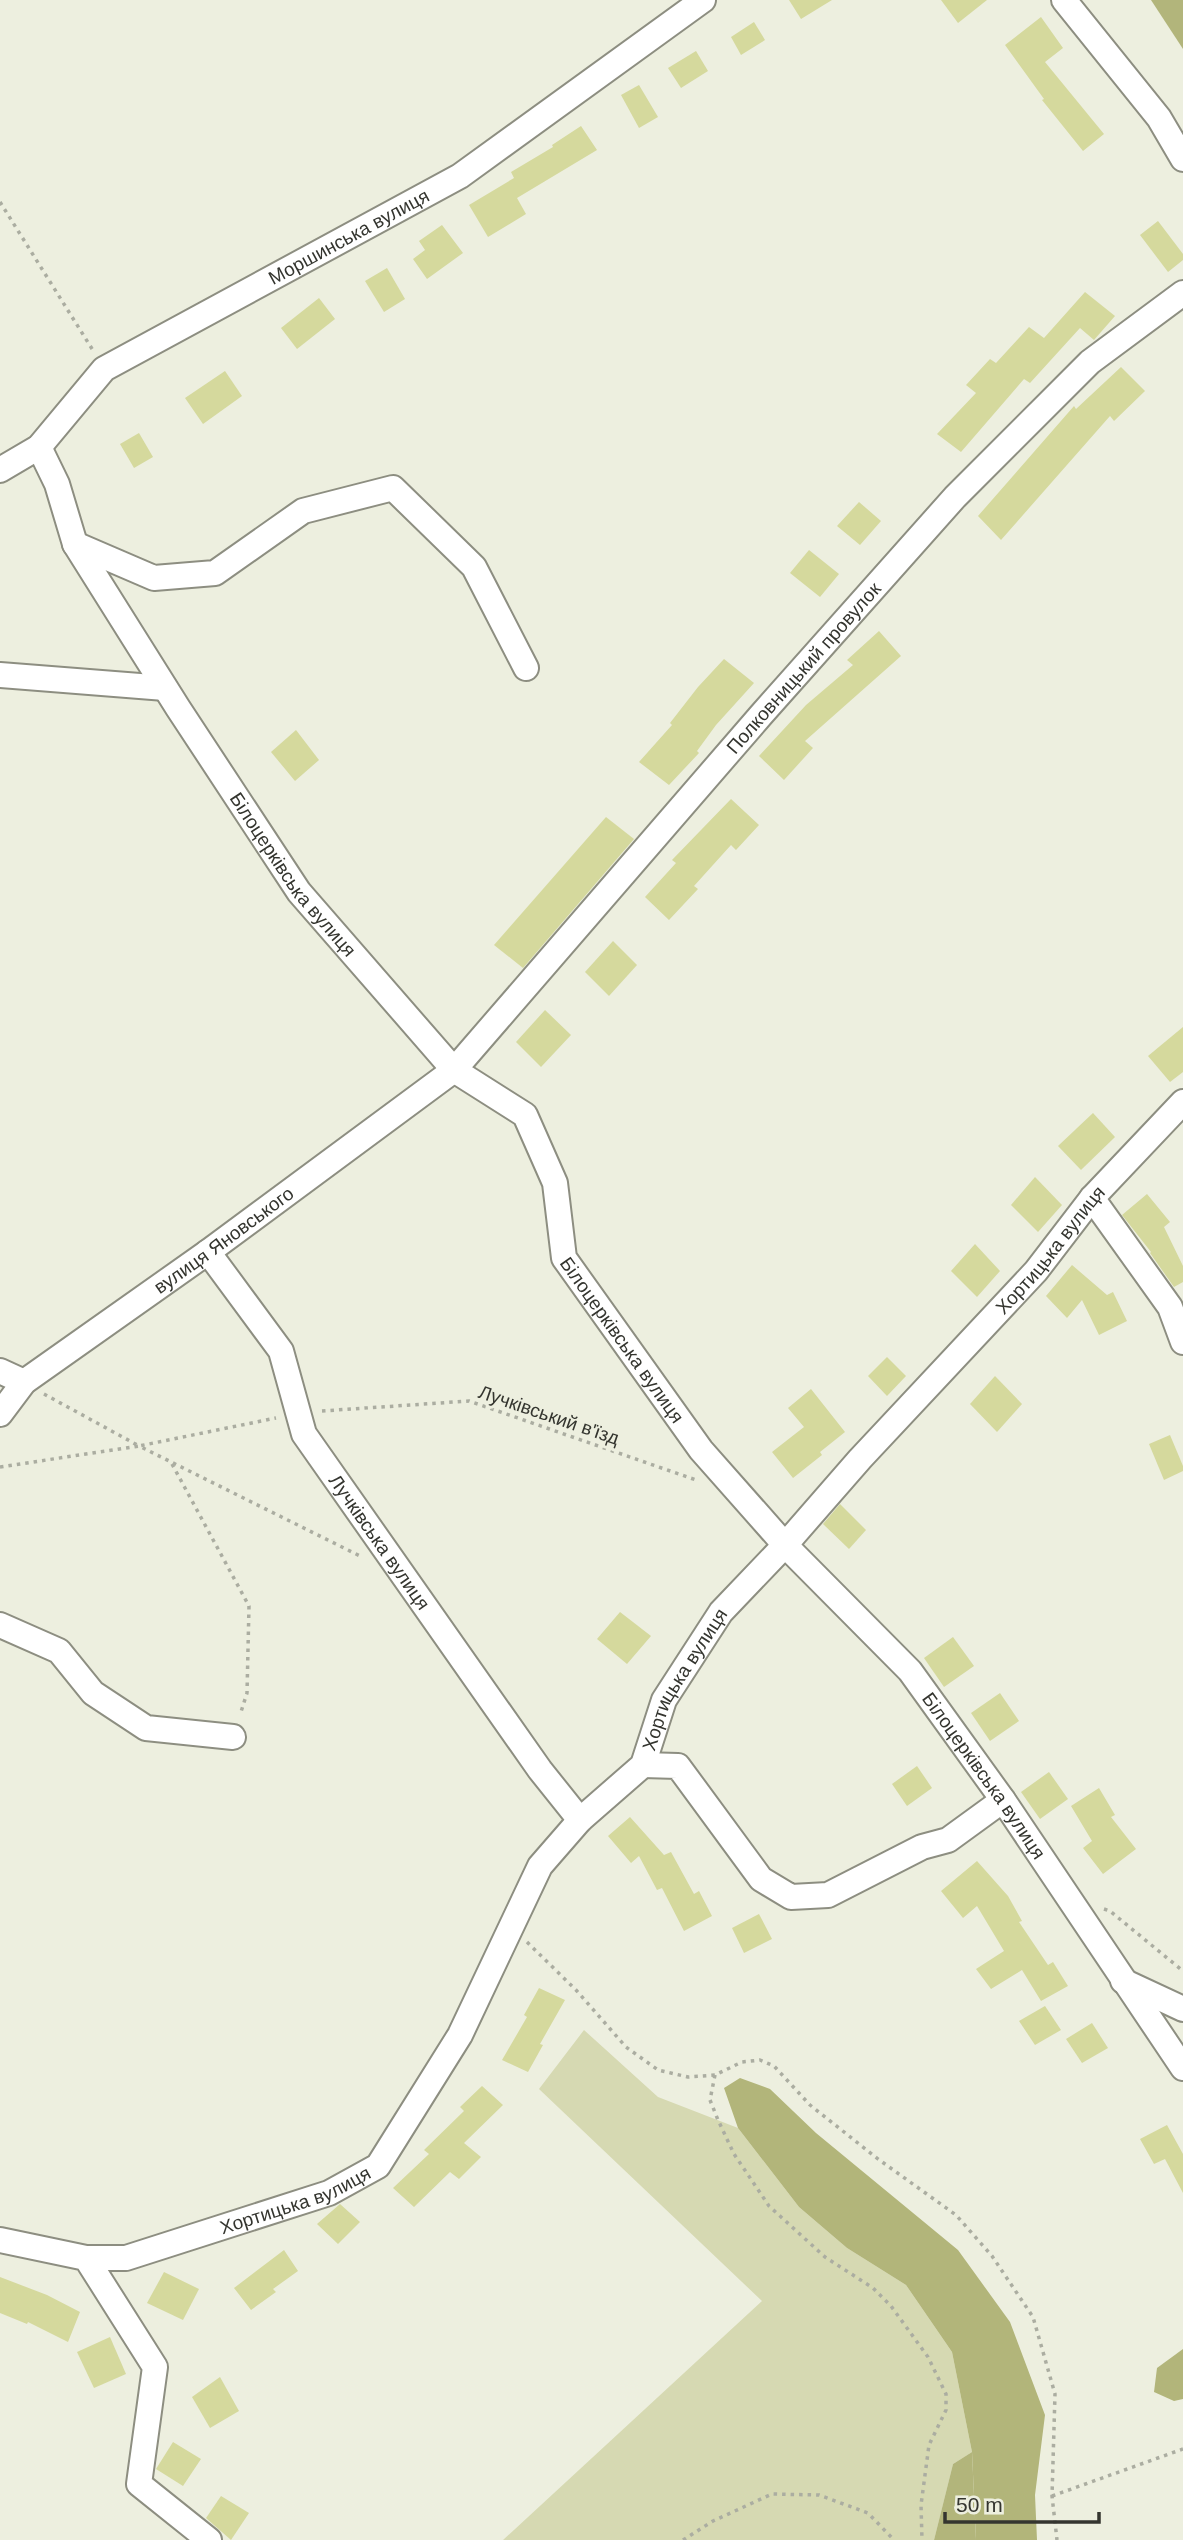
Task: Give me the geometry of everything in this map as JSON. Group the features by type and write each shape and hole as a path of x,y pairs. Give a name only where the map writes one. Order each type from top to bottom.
{"street":[{"name":"Моршинська вулиця","path":"0,470 38,447 104,369 460,176 703,0"},
{"path":"1064,0 1159,118 1183,159"},
{"name":"Полковницький провулок","path":"454,1070 752,725 955,497 1090,362 1183,293"},
{"name":"Білоцерківська вулиця","path":"38,447 57,484 75,544 165,688 299,892 454,1070 525,1115 555,1183 564,1258 701,1450 785,1545 910,1671 1003,1800 1183,2068"},
{"path":"75,544 154,578 215,573 303,511 393,488 474,567 526,668"},
{"path":"0,675 165,688"},
{"name":"вулиця Яновського","path":"0,1414 24,1382 208,1252 454,1070"},
{"name":"Хортицька вулиця","path":"0,2240 86,2258 126,2258 329,2193 378,2166 460,2035 540,1866 580,1820 643,1765 664,1700 721,1612 1036,1270 1092,1198 1183,1102"},
{"path":"1092,1198 1170,1307 1183,1342"},
{"name":"Лучківська вулиця","path":"208,1252 281,1350 304,1434 532,1759 580,1820"},
{"path":"0,1371 24,1382"},
{"path":"0,1625 59,1651 93,1693 146,1728 233,1737"},
{"path":"643,1765 678,1766 761,1879 791,1897 828,1895 922,1847 947,1840 1003,1800"},
{"path":"1122,1980 1183,2009"},
{"path":"86,2258 155,2367 139,2484 209,2540"}],"path":[{"path":"0,202 104,369"},
{"path":"24,1382 139,1446 366,1559"},
{"name":"Лучківський в'їзд","path":"0,1466 139,1446 298,1413 469,1401 703,1483"},
{"path":"171,1462 249,1606 247,1693 233,1737"},
{"path":"1068,1899 1110,1911 1183,1971"},
{"path":"510,1926 576,1990 626,2047 657,2070 688,2077 715,2075 742,2062 760,2060 775,2066 810,2105 878,2159 956,2215 992,2256 1033,2317 1055,2393 1052,2497 1057,2540"},
{"path":"715,2075 710,2100 718,2120 734,2154 769,2206 825,2257 873,2288 891,2306 928,2357 946,2394 946,2410 929,2445 921,2505 922,2540"},
{"path":"1052,2497 1183,2449"},
{"path":"683,2540 713,2521 772,2494 819,2495 868,2513 894,2540"}],"shaded area":[{"path":"1151,0 1183,0 1183,49"},
{"path":"584,2030 658,2097 738,2128 799,2207 847,2248 906,2285 952,2352 972,2452 953,2464 934,2540 503,2540 762,2301 539,2089"},
{"path":"740,2078 770,2089 816,2133 958,2250 1010,2322 1045,2415 1035,2495 1037,2540 976,2540 972,2452 952,2352 906,2285 847,2248 799,2207 738,2128 724,2088"},
{"path":"1183,2349 1183,2399 1174,2401 1154,2392 1157,2368"},
{"path":"972,2452 976,2540 934,2540 953,2464"}],"building":[{"path":"789,0 832,0 801,19"},
{"path":"941,0 987,0 958,23"},
{"path":"1041,17 1063,48 1045,62 1104,134 1083,151 1042,100 1044,99 1005,45"},
{"path":"754,22 765,40 741,55 731,37"},
{"path":"696,51 708,71 681,88 668,68"},
{"path":"639,85 658,117 639,128 621,95"},
{"path":"581,126 597,150 517,198 526,214 488,237 469,205 514,178 511,172 553,147 552,145"},
{"path":"1158,221 1183,254 1183,260 1168,272 1140,235"},
{"path":"442,225 463,253 427,279 413,259 425,250 419,241"},
{"path":"387,268 405,299 384,312 365,281"},
{"path":"1085,292 1115,316 1094,340 1080,328 1030,383 1024,379 961,452 937,434 976,393 966,385 990,359 996,363 1029,327 1044,338"},
{"path":"319,298 335,319 297,349 281,328"},
{"path":"1121,367 1145,391 1114,421 1110,416 1001,540 978,516 1074,406 1076,409"},
{"path":"225,371 242,396 203,424 185,398"},
{"path":"139,433 153,457 134,468 120,444"},
{"path":"859,502 881,521 860,545 837,526"},
{"path":"809,550 839,574 820,597 790,573"},
{"path":"879,631 901,656 805,741 813,748 784,780 759,756 806,705 853,665 847,660"},
{"path":"724,659 754,683 716,725 697,751 699,753 669,785 639,762 672,725 670,723 698,687"},
{"path":"296,730 319,760 295,781 271,752"},
{"path":"731,799 759,825 736,850 731,845 694,886 698,889 669,920 645,897 676,863 672,860"},
{"path":"606,817 634,839 523,968 494,945"},
{"path":"613,941 637,965 609,996 585,972"},
{"path":"545,1010 571,1035 541,1067 516,1042"},
{"path":"1183,1027 1183,1072 1170,1082 1148,1056"},
{"path":"1093,1113 1115,1137 1081,1170 1058,1146"},
{"path":"1035,1177 1062,1205 1038,1232 1011,1205"},
{"path":"1147,1194 1170,1222 1164,1227 1183,1266 1183,1282 1174,1287 1122,1215"},
{"path":"975,1244 1000,1271 977,1297 951,1271"},
{"path":"1072,1265 1107,1295 1113,1292 1127,1321 1099,1335 1082,1300 1067,1318 1046,1296"},
{"path":"887,1357 906,1376 887,1396 868,1376"},
{"path":"995,1376 1022,1404 997,1432 970,1404"},
{"path":"811,1389 845,1432 793,1478 772,1452 804,1427 788,1408"},
{"path":"1170,1435 1183,1471 1164,1480 1149,1444"},
{"path":"840,1504 866,1530 849,1549 823,1524"},
{"path":"620,1612 651,1636 627,1664 597,1639"},
{"path":"953,1637 974,1666 944,1687 924,1658"},
{"path":"1000,1693 1019,1721 990,1741 971,1713"},
{"path":"917,1766 932,1788 907,1806 892,1784"},
{"path":"1049,1772 1068,1799 1040,1819 1021,1792"},
{"path":"1099,1788 1115,1815 1111,1817 1136,1849 1103,1874 1083,1848 1092,1841 1071,1806"},
{"path":"630,1817 664,1855 671,1852 694,1894 699,1891 712,1916 684,1931 662,1888 657,1890 639,1856 631,1863 608,1836"},
{"path":"977,1861 1008,1896 1022,1921 1019,1922 1048,1965 1053,1962 1068,1986 1041,2001 1022,1970 991,1989 976,1969 1004,1951 977,1906 963,1918 941,1891"},
{"path":"759,1914 772,1939 744,1953 732,1928"},
{"path":"539,1988 565,2000 540,2044 543,2045 528,2072 502,2060 527,2017 524,2015"},
{"path":"1045,2006 1061,2030 1035,2045 1019,2021"},
{"path":"1092,2023 1108,2048 1082,2063 1066,2039"},
{"path":"482,2086 503,2105 464,2143 481,2157 459,2179 450,2172 414,2207 393,2188 429,2154 424,2150 464,2111 460,2107"},
{"path":"1167,2125 1183,2154 1183,2193 1165,2159 1154,2164 1140,2139"},
{"path":"340,2204 360,2222 338,2244 317,2224"},
{"path":"284,2250 298,2271 273,2289 276,2292 251,2310 234,2288"},
{"path":"164,2272 199,2289 183,2320 147,2303"},
{"path":"0,2277 47,2295 80,2312 68,2342 28,2322 27,2324 0,2313"},
{"path":"110,2337 126,2374 94,2388 77,2352"},
{"path":"220,2377 239,2411 210,2428 192,2397"},
{"path":"173,2442 201,2459 183,2486 156,2469"},
{"path":"221,2496 249,2513 231,2540 206,2518"}]}
